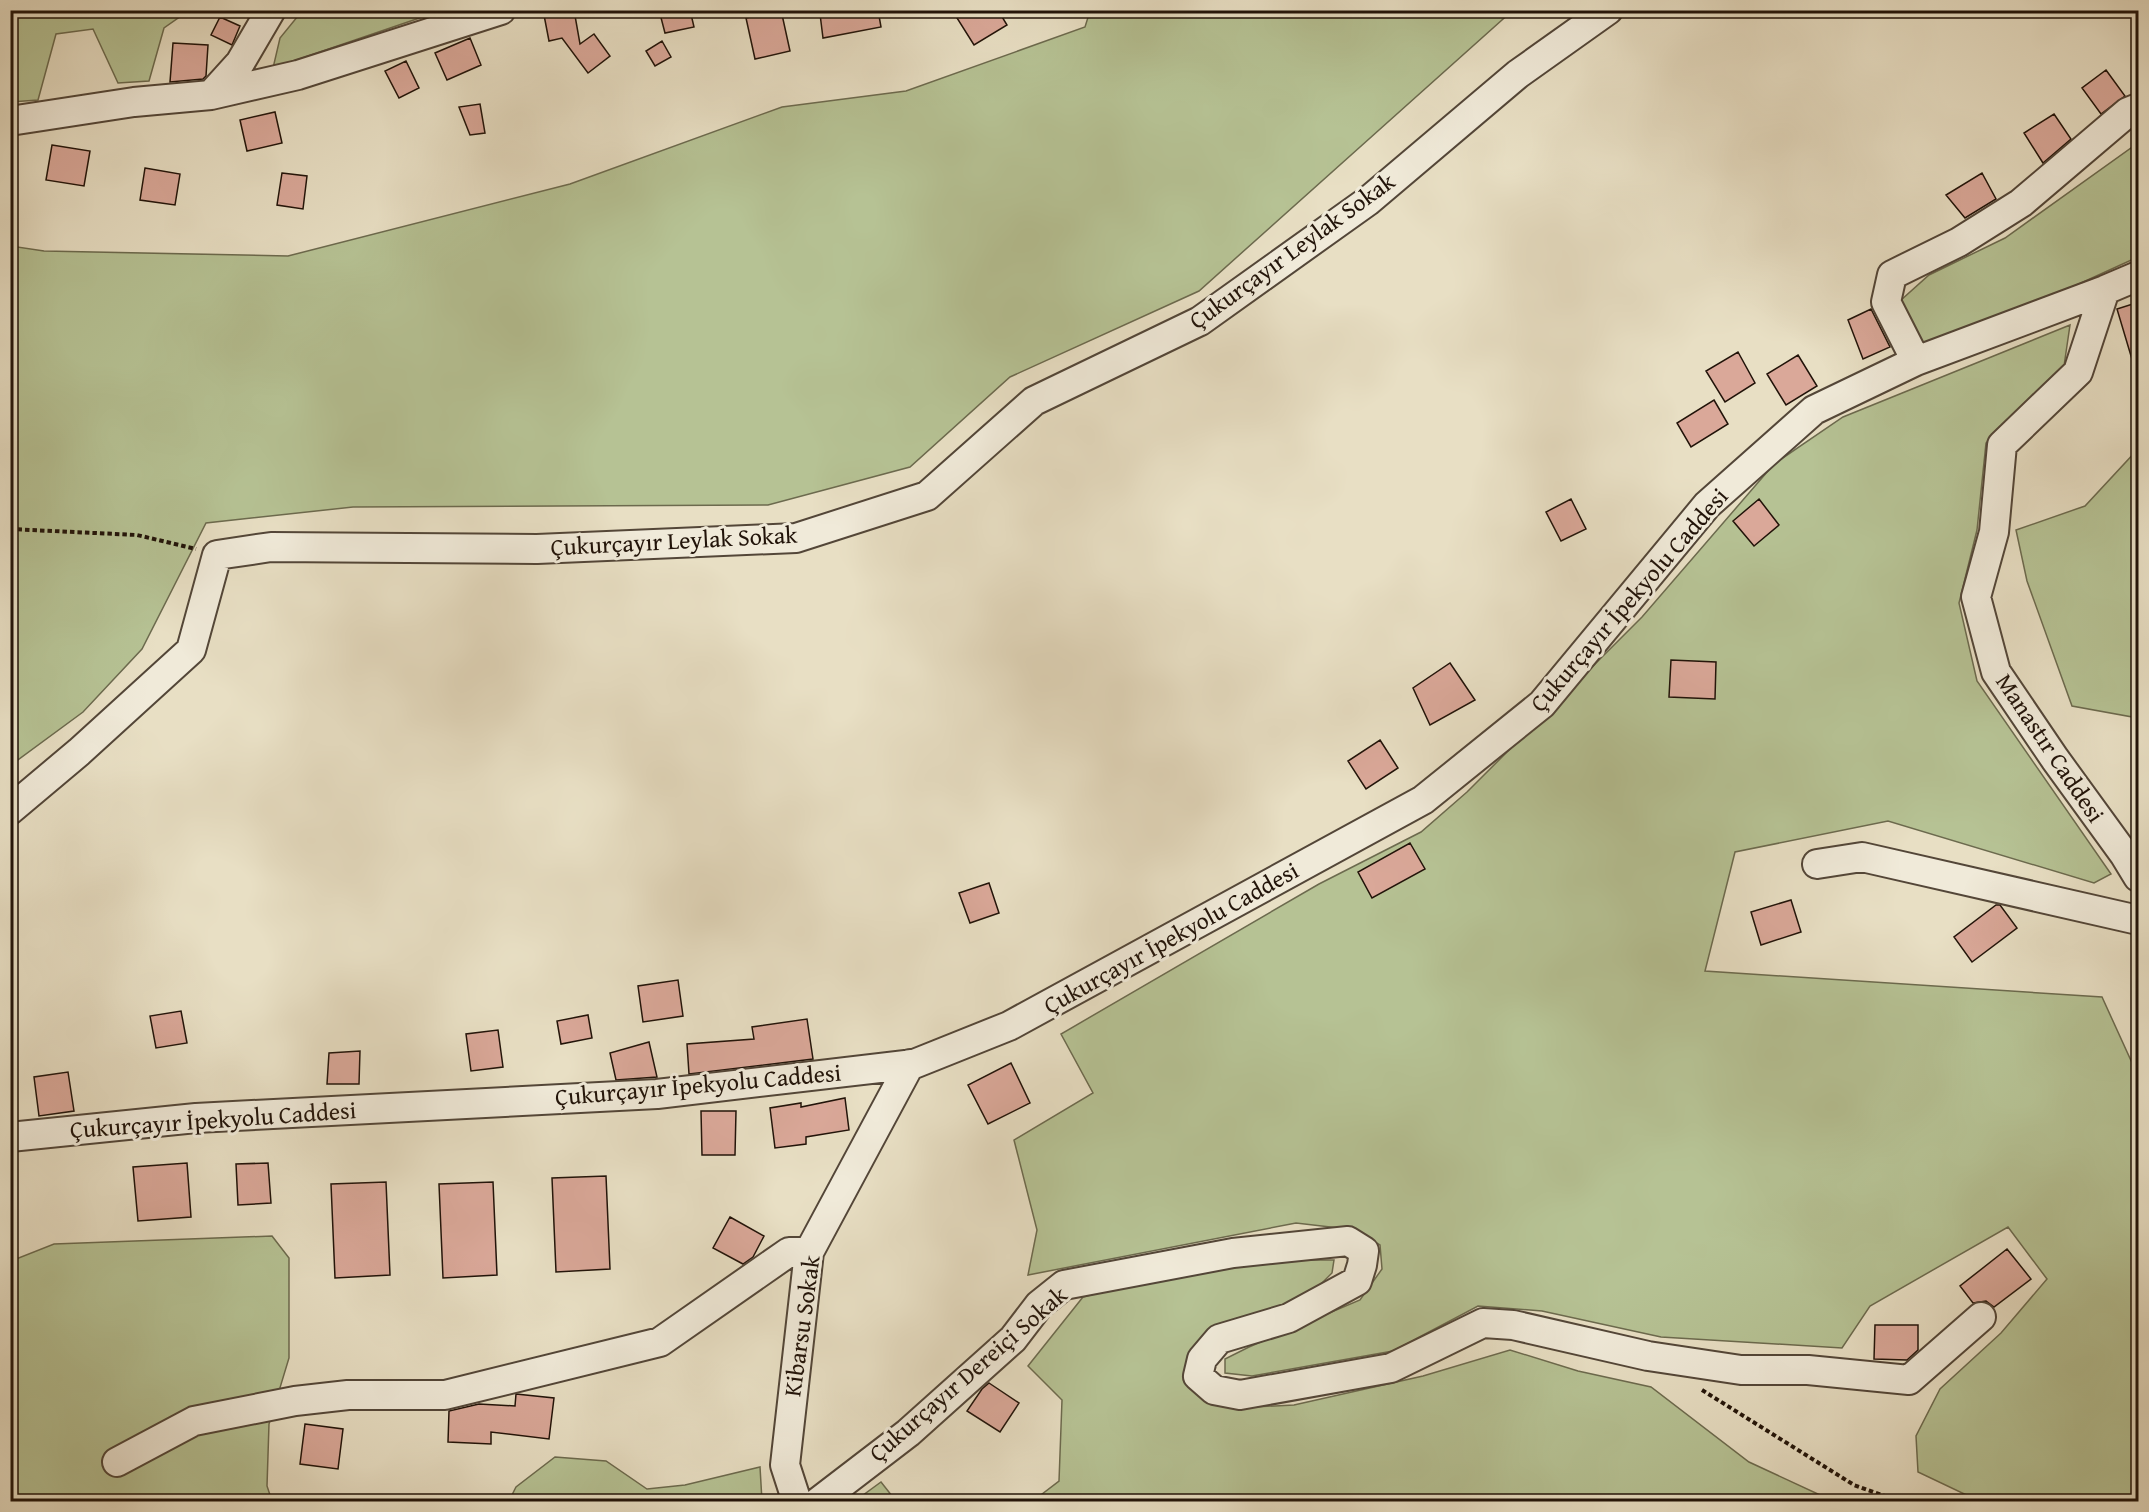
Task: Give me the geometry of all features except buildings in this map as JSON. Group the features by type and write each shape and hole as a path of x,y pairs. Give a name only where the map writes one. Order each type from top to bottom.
{"street":[{"path":"211,95 240,63 271,10"},
{"path":"10,121 134,102 211,95 298,75 501,10"},
{"name":"Çukurçayır Leylak Sokak","path":"217,555 271,547 537,549 796,538 927,496 1034,400 1209,315 1368,201 1518,75 1608,10"},
{"path":"1916,361 1886,302 1892,275 1959,242 2021,203 2128,112 2139,108"},
{"name":"Çukurçayır İpekyolu Caddesi","path":"10,1137 196,1118 657,1094 910,1064 1008,1026 1423,800 1542,704 1707,505 1814,410 1916,361 2139,276"},
{"path":"2105,290 2139,288"},
{"name":"Manastır Caddesi","path":"2105,290 2078,372 2002,445 1994,532 1976,597 1996,672 2139,877"},
{"path":"10,810 79,752 191,650 217,555"},
{"path":"1817,864 1862,857 2139,920"},
{"name":"Kibarsu Sokak","path":"797,1502 785,1465 809,1252 910,1064"},
{"name":"Çukurçayır Dereiçi Sokak","path":"818,1502 908,1433 1013,1339 1039,1305 1064,1285 1233,1253 1347,1241 1364,1251 1357,1281 1289,1318 1219,1340 1202,1359 1198,1376 1214,1390 1240,1395 1391,1368 1483,1323 1513,1325 1648,1356 1741,1370 1808,1370 1909,1380 1981,1317"},
{"path":"117,1462 194,1421 295,1401 348,1395 445,1395 660,1342 789,1252 809,1252"}],"path":[{"path":"10,529 137,535 217,555"},
{"path":"1697,1387 1854,1485 1900,1502"}],"green space":[{"path":"11,10 188,11 164,28 149,81 118,83 93,29 56,34 38,100 11,102"},
{"path":"302,11 440,11 273,68 280,38"},
{"path":"1090,11 1512,11 1199,291 1010,377 910,467 768,505 353,507 206,523 142,649 83,712 11,765 11,246 44,251 288,256 570,184 782,107 906,91 1085,27"},
{"path":"2138,143 2138,257 2011,315 1938,344 1918,342 1900,301 1929,275 2005,238"},
{"path":"2070,325 2064,366 1986,443 1977,530 1959,603 1977,681 2111,874 2094,883 1888,821 1735,852 1705,971 2102,997 2138,1076 2138,1501 1979,1501 1918,1472 1916,1436 1940,1389 2001,1333 2047,1279 2008,1227 1870,1306 1842,1348 1661,1337 1542,1311 1478,1306 1393,1351 1252,1376 1225,1373 1225,1359 1360,1300 1382,1269 1380,1245 1356,1230 1296,1223 1028,1275 1037,1230 1014,1140 1093,1093 1061,1034 1319,884 1421,832 1467,792 1642,617 1774,464 1843,417"},
{"path":"2138,449 2138,718 2072,706 2027,581 2016,530 2085,506"},
{"path":"272,1236 289,1258 289,1358 269,1424 267,1486 272,1501 11,1502 11,1261 54,1244"},
{"path":"1272,1260 1334,1260 1332,1273 1317,1288 1190,1354 1184,1379 1202,1397 1233,1408 1294,1405 1423,1376 1510,1350 1578,1371 1651,1387 1749,1462 1833,1501 1033,1501 1059,1481 1062,1400 1028,1366 1083,1297 1113,1289"},
{"path":"555,1457 606,1461 647,1489 685,1485 760,1467 762,1501 509,1501 516,1487"},
{"path":"881,1482 896,1501 855,1501"}]}
